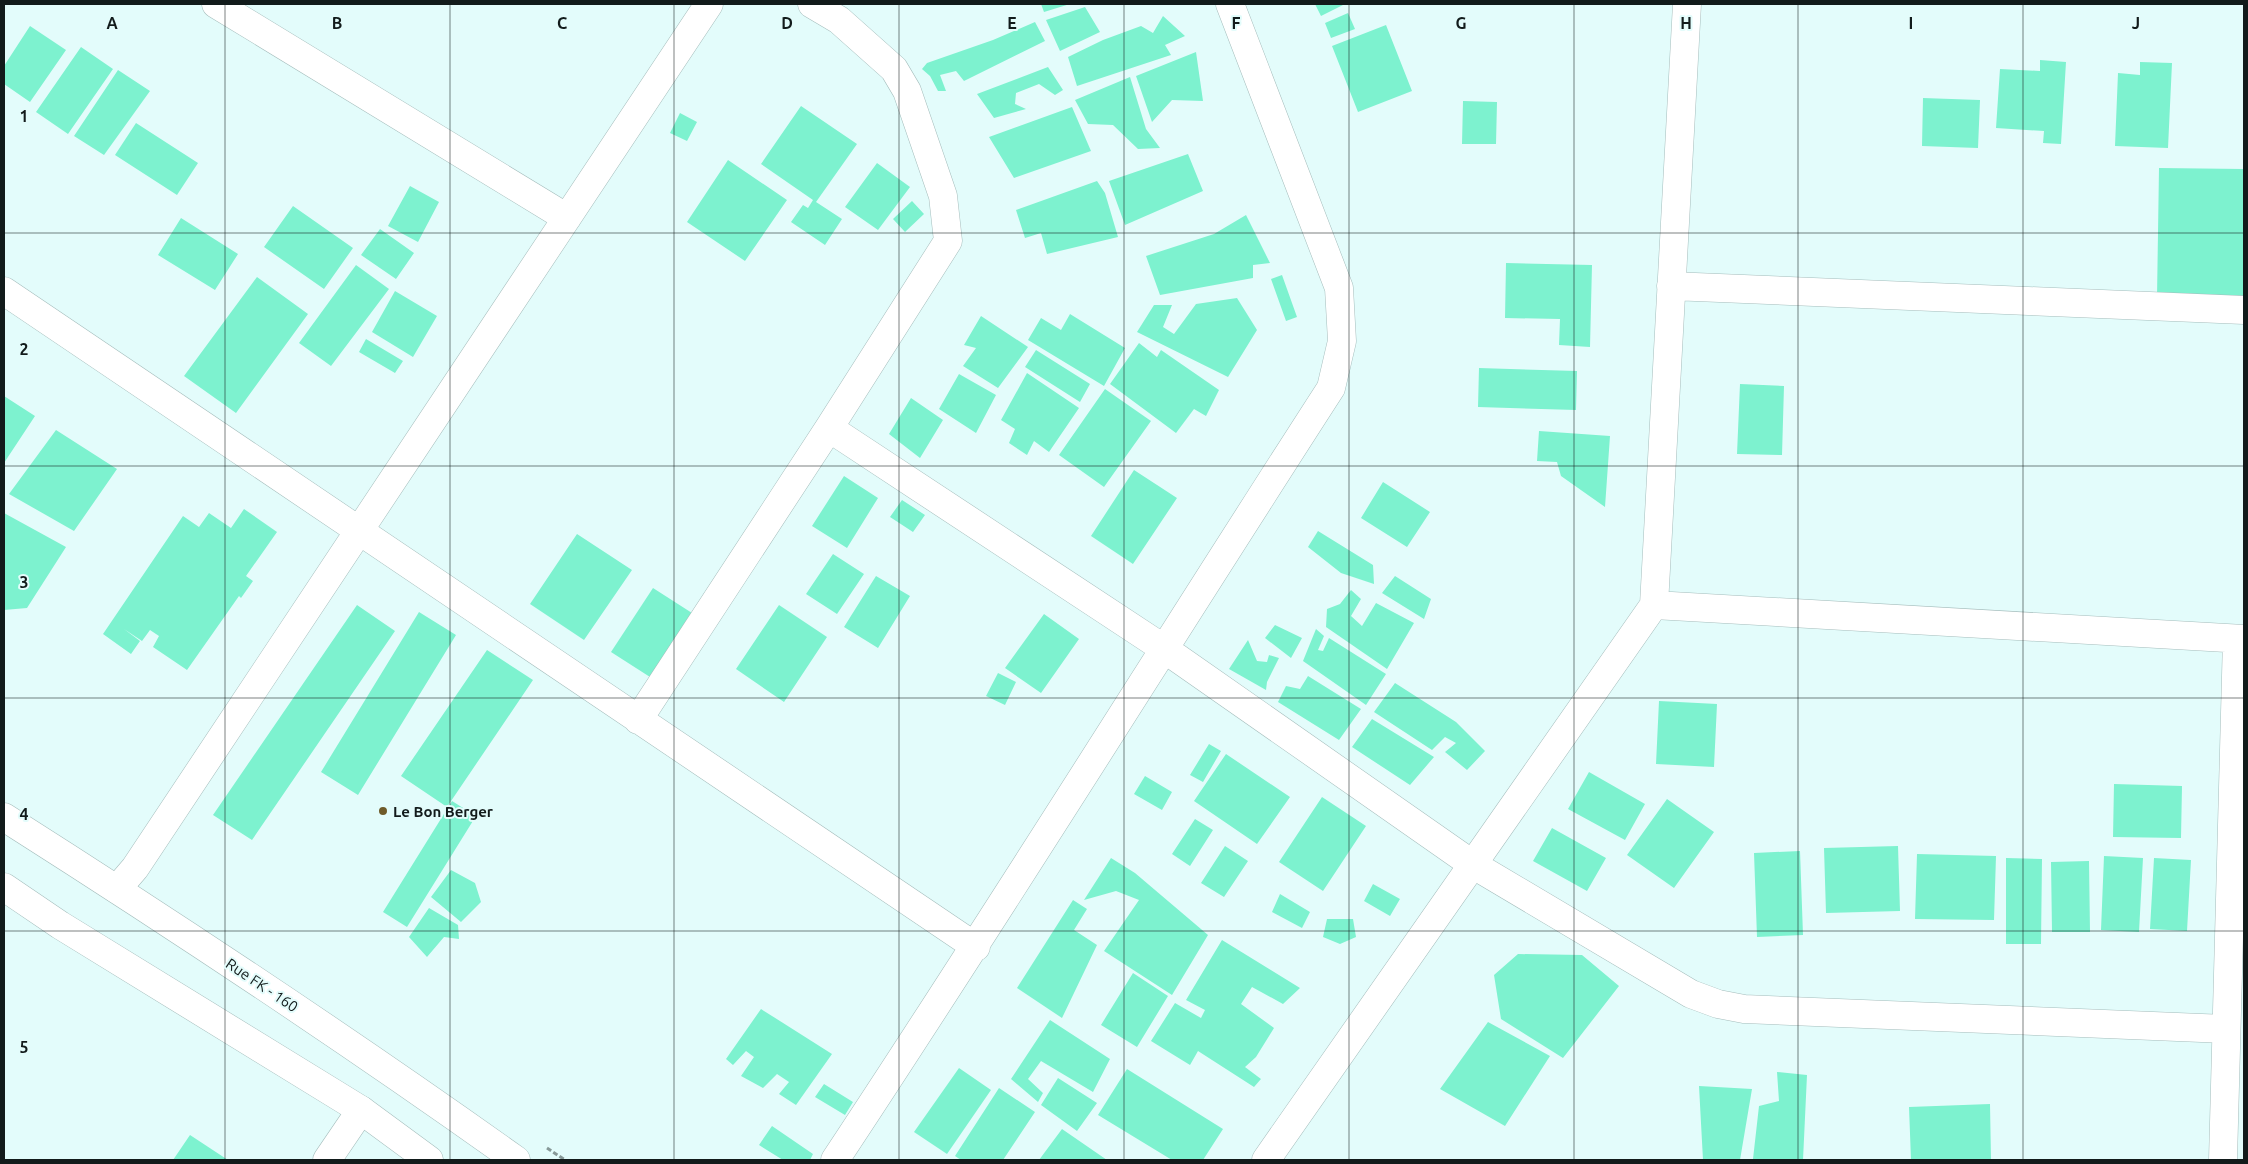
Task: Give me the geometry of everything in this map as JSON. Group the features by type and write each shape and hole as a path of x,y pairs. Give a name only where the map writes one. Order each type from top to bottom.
{"street":[{"path":"216,4 567,218"},
{"path":"117,889 135,868 709,4"},
{"path":"638,720 830,428 948,241 943,196 907,91 894,69 839,20 812,4"},
{"path":"836,1160 976,947 1163,648 1331,388 1342,341 1338,288 1230,4"},
{"path":"1266,1160 1654,605 1687,4"},
{"path":"1671,286 2244,310"},
{"path":"4,291 976,947"},
{"path":"830,428 1163,648 1472,864 1691,994 1718,1004 1744,1009 2226,1029"},
{"path":"1654,605 2240,639 2223,1160"},
{"name":"Rue FK - 160","path":"4,817 117,889 392,1071 516,1160"},
{"path":"4,887 60,925 361,1110 429,1160"},
{"path":"327,1160 361,1110"}],"building":[{"path":"1041,4 1070,4 1044,12"},
{"path":"1315,4 1345,4 1321,16"},
{"path":"1085,7 1100,32 1060,51 1046,20"},
{"path":"1348,13 1355,29 1331,38 1325,23"},
{"path":"1163,16 1185,36 1165,45 1171,55 1077,86 1068,57 1103,40 1141,26 1153,33"},
{"path":"1035,22 1045,41 964,81 956,71 940,75 946,91 938,91 930,76 922,69 927,63 993,40"},
{"path":"1386,25 1412,91 1358,112 1332,46"},
{"path":"30,26 66,50 30,102 4,84 4,66"},
{"path":"81,47 113,69 68,134 36,112"},
{"path":"1196,52 1203,101 1172,100 1152,122 1136,76"},
{"path":"2040,60 2066,62 2061,144 2043,143 2044,131 1996,128 2000,69 2040,71"},
{"path":"2140,62 2172,63 2168,148 2115,146 2118,73 2140,75"},
{"path":"1048,67 1063,90 1055,95 1039,84 1016,93 1015,104 1026,109 994,118 977,94"},
{"path":"118,70 150,91 104,155 74,136"},
{"path":"1130,77 1146,129 1160,148 1138,149 1113,125 1088,124 1075,100"},
{"path":"1923,98 1980,100 1978,148 1922,146"},
{"path":"1463,101 1497,102 1496,144 1462,144"},
{"path":"801,106 857,144 816,202 842,219 825,245 791,222 803,205 808,208 813,200 761,164"},
{"path":"1072,107 1091,151 1014,178 989,137"},
{"path":"680,113 697,122 687,141 670,133"},
{"path":"136,123 198,163 177,195 115,155"},
{"path":"1188,154 1203,191 1125,225 1109,181"},
{"path":"728,160 787,200 745,261 687,222"},
{"path":"877,163 910,187 878,230 845,207"},
{"path":"2159,168 2244,169 2244,300 2157,298"},
{"path":"1097,181 1105,193 1118,237 1047,254 1041,233 1025,238 1016,210"},
{"path":"410,186 439,202 418,242 388,226"},
{"path":"912,201 924,214 905,232 893,219"},
{"path":"293,206 353,248 324,289 264,247"},
{"path":"1246,215 1270,263 1253,265 1253,278 1160,295 1146,256 1214,234"},
{"path":"181,218 238,254 215,290 158,255"},
{"path":"380,229 414,253 396,279 361,255"},
{"path":"1506,263 1592,265 1590,347 1559,345 1560,319 1505,318"},
{"path":"356,265 389,289 331,366 299,343"},
{"path":"1282,275 1297,317 1286,321 1271,279"},
{"path":"257,277 308,314 236,413 184,376"},
{"path":"395,291 437,316 413,357 372,332"},
{"path":"1237,298 1257,330 1228,377 1137,332 1154,305 1172,305 1163,327 1174,334 1196,304"},
{"path":"1070,314 1125,348 1104,386 1028,340 1041,318 1061,330"},
{"path":"981,316 1028,347 998,388 963,366 976,348 964,345"},
{"path":"366,339 403,361 395,373 359,352"},
{"path":"1139,343 1157,357 1161,350 1219,390 1206,416 1194,409 1176,433 1110,384"},
{"path":"1036,350 1090,384 1080,402 1025,367"},
{"path":"1479,368 1577,371 1576,410 1478,407"},
{"path":"1027,373 1079,408 1049,452 1034,441 1027,455 1009,443 1015,429 1001,420"},
{"path":"959,374 996,395 976,433 939,409"},
{"path":"1740,384 1784,386 1782,455 1737,454"},
{"path":"1105,389 1151,421 1104,487 1059,455"},
{"path":"4,396 35,416 4,463"},
{"path":"911,398 943,420 920,458 889,434"},
{"path":"56,430 117,469 74,531 9,494"},
{"path":"1539,431 1610,436 1605,507 1561,476 1557,462 1537,461"},
{"path":"1134,470 1177,498 1133,564 1091,536"},
{"path":"844,476 878,498 847,548 812,526"},
{"path":"1383,482 1430,512 1407,547 1361,518"},
{"path":"902,500 925,515 913,532 890,517"},
{"path":"244,509 277,532 246,576 253,581 241,598 239,596 187,670 153,647 159,636 150,630 142,641 124,629 140,641 131,654 103,634 183,516 199,527 209,513 231,528"},
{"path":"4,513 66,547 27,608 4,610"},
{"path":"1318,531 1373,565 1374,584 1341,573 1308,547"},
{"path":"577,534 632,570 584,640 530,604"},
{"path":"833,554 864,574 837,614 806,594"},
{"path":"876,576 910,596 878,648 844,627"},
{"path":"1395,576 1431,599 1424,619 1382,593"},
{"path":"653,588 692,613 650,677 611,652"},
{"path":"1351,590 1361,599 1351,616 1362,626 1376,603 1414,623 1387,669 1326,627 1327,609 1340,604"},
{"path":"357,605 395,631 252,840 213,815"},
{"path":"779,605 827,637 784,702 736,669"},
{"path":"419,612 456,635 358,795 321,772"},
{"path":"1044,614 1079,639 1041,693 1005,668"},
{"path":"1275,625 1302,638 1291,658 1265,638"},
{"path":"1316,629 1324,636 1318,650 1323,651 1329,638 1386,674 1366,705 1303,661"},
{"path":"1248,640 1257,661 1267,662 1269,655 1279,658 1267,682 1266,690 1229,669"},
{"path":"487,650 533,680 447,807 401,776"},
{"path":"998,673 1016,682 1005,705 986,696"},
{"path":"1308,676 1361,709 1339,740 1278,702 1286,686 1300,689"},
{"path":"1395,683 1456,722 1485,751 1467,770 1445,752 1456,743 1445,737 1432,750 1374,712"},
{"path":"1659,701 1717,704 1714,767 1656,764"},
{"path":"1372,719 1434,757 1410,785 1352,747"},
{"path":"1209,744 1221,751 1203,782 1190,775"},
{"path":"1226,754 1290,797 1257,844 1194,801"},
{"path":"1589,772 1645,804 1625,840 1568,809"},
{"path":"1145,776 1172,792 1162,810 1134,794"},
{"path":"2114,784 2182,786 2181,838 2113,837"},
{"path":"1322,797 1366,826 1323,891 1279,862"},
{"path":"1667,799 1714,832 1674,888 1627,855"},
{"path":"452,801 476,816 407,927 383,912"},
{"path":"1195,819 1213,830 1190,866 1172,854"},
{"path":"1552,828 1606,858 1587,891 1533,861"},
{"path":"1225,846 1248,861 1224,897 1201,883"},
{"path":"1898,846 1900,911 1826,913 1824,848"},
{"path":"1800,851 1803,935 1757,937 1754,853"},
{"path":"1917,854 1996,856 1994,920 1915,919"},
{"path":"2104,856 2143,858 2139,932 2101,930"},
{"path":"1111,858 1135,873 1208,935 1172,995 1104,951 1139,900 1116,891 1084,900"},
{"path":"2006,858 2042,859 2041,944 2006,944"},
{"path":"2154,858 2191,860 2187,931 2150,929"},
{"path":"2089,861 2090,932 2052,932 2051,862"},
{"path":"451,870 475,883 481,902 461,922 431,897"},
{"path":"1373,884 1400,899 1390,916 1364,901"},
{"path":"1280,894 1310,912 1302,928 1272,912"},
{"path":"1073,900 1087,909 1074,930 1097,945 1062,1018 1017,988"},
{"path":"429,908 458,925 459,939 444,937 427,957 409,937"},
{"path":"1327,919 1353,919 1356,937 1340,944 1323,937"},
{"path":"1222,940 1300,988 1283,1004 1252,987 1241,1004 1274,1028 1256,1057 1245,1067 1261,1079 1254,1087 1198,1051 1190,1065 1151,1041 1175,1003 1201,1018 1205,1010 1186,1000"},
{"path":"1518,954 1582,955 1619,986 1563,1058 1501,1019 1494,975"},
{"path":"1133,973 1168,996 1137,1047 1101,1025"},
{"path":"761,1009 832,1054 796,1105 779,1094 789,1082 777,1074 763,1088 741,1076 754,1057 746,1051 733,1065 726,1059"},
{"path":"1050,1020 1110,1059 1093,1092 1041,1061 1028,1079 1043,1093 1038,1102 1011,1079"},
{"path":"1488,1022 1550,1056 1505,1126 1440,1089"},
{"path":"959,1068 991,1090 947,1154 914,1132"},
{"path":"1127,1069 1223,1129 1203,1160 1172,1160 1098,1115"},
{"path":"1777,1072 1807,1075 1803,1160 1753,1159 1759,1106 1779,1101"},
{"path":"1058,1078 1097,1103 1077,1131 1041,1105"},
{"path":"824,1084 853,1102 845,1115 815,1097"},
{"path":"1699,1086 1752,1089 1740,1160 1703,1160"},
{"path":"999,1088 1035,1112 1003,1160 961,1160 955,1156"},
{"path":"1990,1104 1991,1160 1911,1160 1909,1107"},
{"path":"772,1126 813,1154 810,1160 783,1160 759,1145"},
{"path":"1062,1129 1107,1160 1039,1160"},
{"path":"190,1135 228,1160 173,1160"}],"place":[{"name":"Le Bon Berger","path":"383,811"}]}
